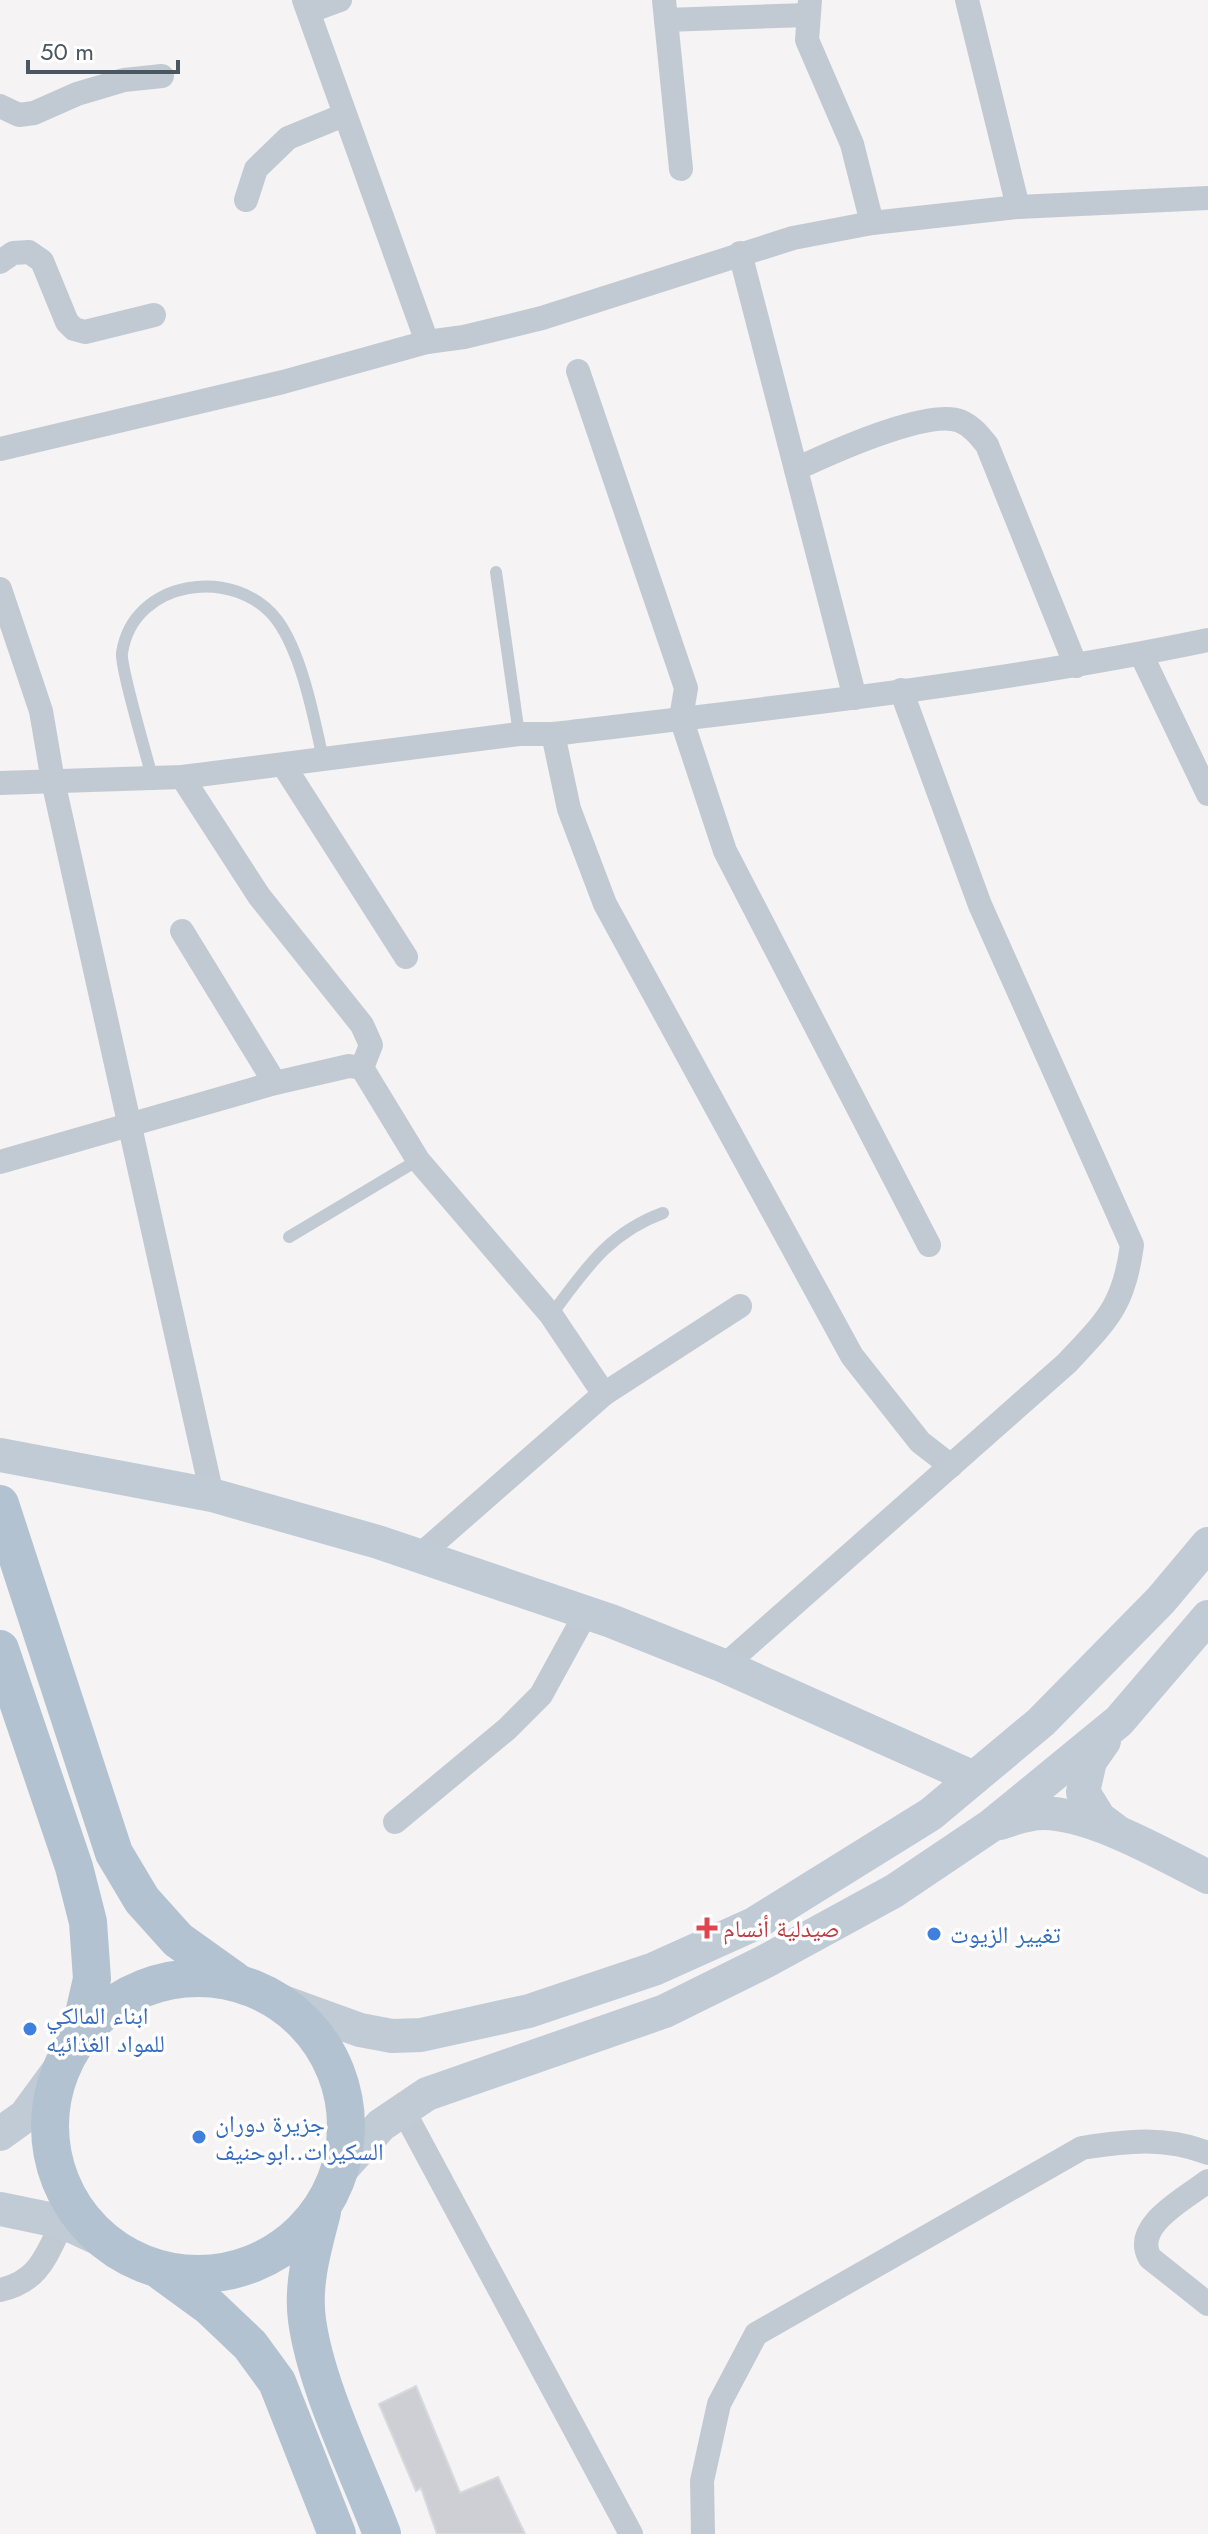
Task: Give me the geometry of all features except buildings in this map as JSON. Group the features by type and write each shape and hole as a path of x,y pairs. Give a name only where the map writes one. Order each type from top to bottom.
{"main road":[{"path":"0,1455 212,1495 419,1556 586,1613 724,1666 974,1778"},
{"path":"0,1504 114,1853 142,1900 178,1940 234,1980 280,2001 360,2030 392,2036 421,2035 475,2026 529,2011 654,1969 754,1924 931,1814 1041,1722 1161,1600 1208,1544"},
{"path":"1122,1835 1099,1818 1083,1792 1090,1761 1119,1721 1208,1617"},
{"path":"0,1649 74,1867 88,1922 92,1979 51,2103 50,2140 64,2188 76,2210 100,2239"},
{"path":"339,2172 381,2125 402,2108 441,2089 679,2004 894,1891 992,1825 1119,1721"},
{"path":"992,1825 1045,1813 1122,1835 1208,1877"},
{"path":"0,2134 25,2116 103,2011 122,1998 165,1980 199,1976 234,1980"},
{"path":"280,2001 312,2030 325,2047 339,2076 346,2108 346,2140 339,2172 323,2206 307,2266 307,2320 322,2376 382,2534"},
{"path":"0,2209 63,2222 100,2239 128,2258 159,2270 197,2275 234,2271 257,2262 299,2235 323,2206"},
{"path":"159,2270 220,2316 250,2345 277,2382 337,2534"}],"street":[{"path":"340,0 307,5 427,342"},
{"path":"967,0 1018,207"},
{"path":"681,169 665,10 808,7 807,40 852,144 872,223"},
{"path":"0,106 19,115 34,113 77,94 124,80 162,76"},
{"path":"246,200 256,169 288,138 344,115"},
{"path":"0,449 283,382 427,342 464,337 542,318 793,238 872,223 1018,207 1208,198"},
{"path":"0,262 13,253 29,252 42,261 67,322 74,329 85,332 154,315"},
{"path":"740,253 855,698"},
{"path":"578,371 686,688 681,718 725,851 929,1245"},
{"path":"796,469 859,439 939,419 958,419 975,430 987,445 1076,666"},
{"path":"0,589 41,711 53,781 212,1495"},
{"path":"0,783 182,777 284,766 519,734 553,734 855,698 1076,666 1208,640"},
{"path":"1141,654 1208,794"},
{"path":"724,1666 1067,1363 1112,1315 1127,1282 1132,1245 980,905 901,690"},
{"path":"553,734 569,809 613,918 852,1356 920,1442 951,1466"},
{"path":"284,766 406,957"},
{"path":"182,777 259,896 362,1025 371,1045 362,1068"},
{"path":"182,931 275,1083"},
{"path":"0,1162 275,1083 349,1066 362,1068 418,1160 551,1315 604,1394"},
{"path":"419,1556 604,1394 740,1306"},
{"path":"395,1822 507,1729 541,1695 586,1613"},
{"path":"402,2108 631,2534"},
{"path":"703,2534 702,2481 719,2404 756,2334 1082,2148 1133,2140 1185,2144 1208,2153"},
{"path":"1208,2181 1156,2221 1145,2236 1144,2249 1150,2258 1208,2304"},
{"path":"0,2290 19,2285 39,2269 63,2222"}],"lane":[{"path":"496,572 519,734"},
{"path":"152,777 121,656 131,623 144,607 177,590 198,586 229,590 259,599 279,623 295,656 323,759"},
{"path":"289,1237 418,1160"},
{"path":"551,1315 602,1252 633,1224 663,1213"}],"place":[{"name":"صيدلية أنسام","path":"707,1928"},
{"name":"تغيير الزيوت","path":"934,1934"},
{"name":"ابناء المالكي للمواد الغذائيه","path":"30,2029"},
{"name":"جزيرة دوران السكيرات..ابوحنيف","path":"199,2137"}]}
